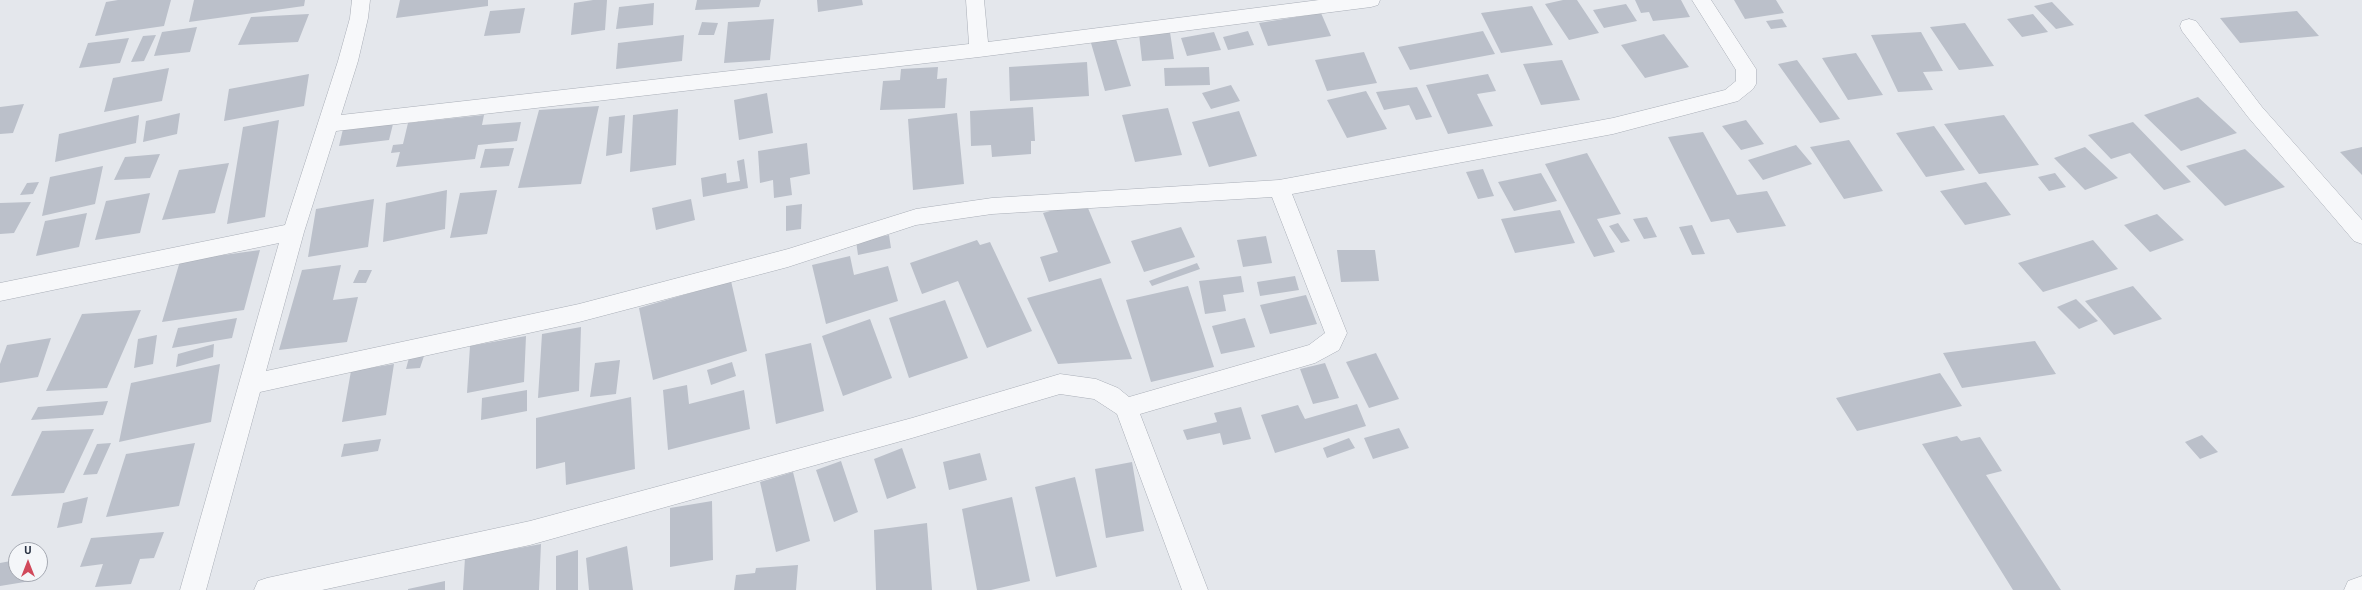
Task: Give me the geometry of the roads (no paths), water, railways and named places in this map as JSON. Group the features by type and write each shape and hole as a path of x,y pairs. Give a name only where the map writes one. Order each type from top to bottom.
{"street":[{"path":"193,590 293,232 348,61 359,18 361,0"},
{"path":"975,0 979,50"},
{"path":"327,124 979,50 1371,0"},
{"path":"251,384 579,313 788,258 916,217 992,206 1279,188 1612,126 1731,96 1746,84 1746,69 1701,0"},
{"path":"2189,26 2255,112 2362,235"},
{"path":"1126,408 1315,353 1331,343 1336,333 1279,188"},
{"path":"0,292 293,232"},
{"path":"267,590 530,533 912,428 1060,384 1096,389 1110,395 1126,408 1195,590"},
{"path":"2357,590 2362,588"}]}
